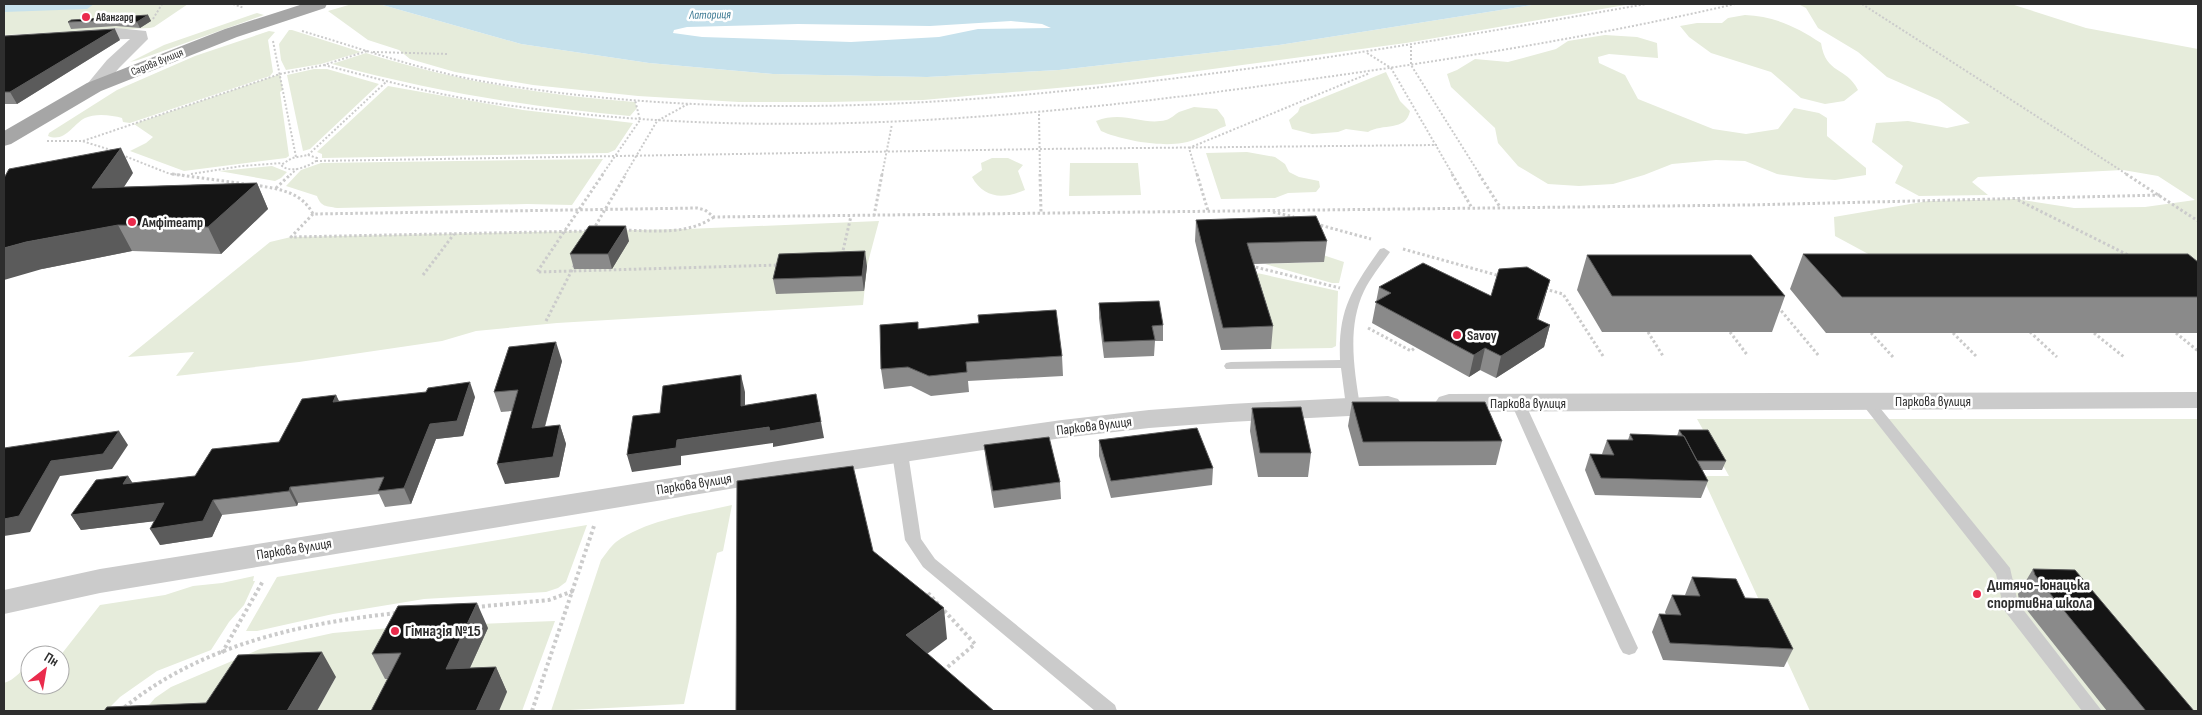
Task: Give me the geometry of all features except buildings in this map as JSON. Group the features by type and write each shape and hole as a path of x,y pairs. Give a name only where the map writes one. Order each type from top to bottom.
{"main road":[{"name":"Садова вулиця","path":"4,140 94,87 230,33 319,4"}],"street":[{"path":"70,36 140,35 140,39 113,64 94,87"},
{"name":"Паркова вулиця","path":"4,602 129,576 784,470 1062,429 1150,419 1353,406 1415,404 2198,400"}],"lane":[{"path":"1353,406 1346,364 1350,319 1358,292 1381,247"},
{"path":"1231,366 1346,364"},
{"path":"1867,401 2004,572 2010,605 2093,711"},
{"path":"1518,403 1629,648"},
{"path":"900,453 913,540 929,564 1108,711"}],"path":[{"path":"152,20 162,4"},
{"path":"302,31 438,71 483,81 635,100 688,104 865,106 982,99 1136,83 1366,53 1646,4"},
{"path":"324,65 434,93 561,113 657,121 790,126 892,124 1039,114 1109,107 1392,68 1571,37 1735,4"},
{"path":"1862,4 2162,195 2198,221"},
{"path":"277,36 272,41 296,156"},
{"path":"1411,46 1411,65 1501,207"},
{"path":"82,142 280,74 324,65 368,51 448,54"},
{"path":"1366,53 1392,68 1472,208"},
{"path":"1189,148 1375,70"},
{"path":"308,155 386,82"},
{"path":"635,100 640,120 538,272 780,265"},
{"path":"588,239 657,121 688,104"},
{"path":"1039,114 1042,212"},
{"path":"874,216 892,124"},
{"path":"43,140 82,142 101,146 170,174 275,189 302,197 310,205 314,214"},
{"path":"275,189 298,169 316,161 1041,149 1437,145"},
{"path":"1189,148 1208,211"},
{"path":"185,175 242,166 282,163 296,156 308,155 315,157 316,161"},
{"path":"282,163 281,165 284,168 298,169"},
{"path":"601,231 291,237 314,214 697,208 705,210 714,217 874,216 1042,212 1758,205 2162,195"},
{"path":"2016,199 2131,256"},
{"path":"1268,210 1295,218"},
{"path":"840,263 851,216"},
{"path":"620,230 687,229 708,222 714,217"},
{"path":"1314,223 1381,247"},
{"path":"422,275 454,234"},
{"path":"1396,247 1507,278"},
{"path":"546,321 576,263"},
{"path":"1246,264 1358,292"},
{"path":"1544,289 1563,294 1603,356"},
{"path":"1776,305 1819,356"},
{"path":"2023,325 2057,357"},
{"path":"1364,326 1410,351 1416,347"},
{"path":"1648,332 1663,356"},
{"path":"1730,332 1748,356"},
{"path":"1871,333 1893,357"},
{"path":"1952,333 1977,357"},
{"path":"2094,333 2124,357"},
{"path":"2176,333 2198,351"},
{"path":"532,711 595,524"},
{"path":"222,654 264,578"},
{"path":"924,588 975,644 941,672 948,679"},
{"path":"466,607 549,600 573,591"},
{"path":"120,711 156,684 189,666 269,636 339,619 409,612"}],"green space":[{"name":"Авангард","path":"4,4 188,4 150,28 4,35"},
{"path":"352,4 379,4 521,44 649,63 773,74 927,77 1059,70 1279,45 1538,4 1631,4 1406,43 1101,84 923,100 739,102 638,96 533,85 455,72 410,59 399,50 368,40 328,11"},
{"path":"1798,4 2011,4 2086,28 2198,49 2198,286 1885,263 1835,236 1834,217 1928,201 2016,199 2074,208 2145,207 2195,200 2158,176 2123,170 1978,177 1972,182 1988,195 1919,196 1895,183 1903,166 1872,142 1876,123 1908,121 1947,128 1970,123 1939,100 1887,77 1858,52 1818,28 1806,8"},
{"path":"257,13 264,15 130,62 164,45"},
{"path":"1745,15 1785,23 1821,43 1827,60 1832,66 1848,77 1858,90 1844,101 1825,104 1801,98 1771,72 1711,53 1689,37 1680,26 1697,23 1722,23 1728,18"},
{"path":"289,30 361,52 321,64 286,70 281,60 279,44"},
{"path":"269,31 275,32 268,40 273,72 270,76 130,123 123,122 122,118 118,117 94,115 85,118 64,135 59,137 48,136 49,133 117,90 195,56"},
{"path":"1605,35 1637,37 1657,43 1658,58 1609,54 1598,57 1599,63 1625,75 1638,99 1713,129 1746,134 1778,129 1794,108 1819,113 1827,118 1827,136 1866,168 1866,175 1835,180 1806,178 1777,174 1745,161 1716,160 1672,164 1613,184 1579,186 1548,184 1518,166 1498,143 1495,128 1451,87 1447,74 1475,59 1508,62 1556,49 1568,41"},
{"path":"366,53 466,79 533,91 635,102 637,108 630,116 517,103 443,90 332,64"},
{"path":"314,69 327,69 379,84 310,149 303,151 287,75"},
{"path":"1386,72 1400,101 1410,111 1408,118 1404,122 1368,132 1346,129 1338,132 1312,134 1292,129 1289,120 1298,112 1300,107"},
{"path":"280,74 283,90 280,92 289,156 286,158 184,171 130,151 153,137 134,124"},
{"path":"388,86 523,110 633,123 615,150 608,153 322,158 322,154 317,152"},
{"path":"1194,107 1217,109 1224,118 1226,126 1187,142 1163,144 1130,140 1109,134 1101,131 1096,121 1106,118 1125,117 1157,121 1168,119 1179,112"},
{"path":"1247,152 1275,157 1285,164 1289,172 1299,177 1319,181 1320,187 1316,192 1288,193 1275,198 1221,199 1206,153"},
{"path":"992,158 1008,158 1023,165 1018,171 1025,190 1002,196 982,190 972,177 982,170 981,163"},
{"path":"603,159 572,205 527,204 337,208 322,204 317,196 286,186 301,170 321,163"},
{"path":"1070,163 1138,163 1141,195 1069,196"},
{"path":"272,166 287,172 275,181 219,171"},
{"path":"879,221 867,266 863,305 557,323 476,331 442,341 299,362 176,376 194,352 128,357 270,242 291,237 687,229"},
{"path":"1320,254 1344,262 1339,283 1332,283 1265,264 1323,262"},
{"path":"1248,271 1338,291 1336,346 1332,348 1271,349"},
{"name":"Дитячо-юнацька спортивна школа","path":"1697,419 2198,419 2198,711 1810,711 1702,476 1729,476"},
{"path":"732,505 723,551 717,553 684,704 551,711 601,560 612,546 629,534 642,528"},
{"path":"587,525 566,582 558,588 546,592 424,599 333,614 257,631 246,631 277,577"},
{"path":"254,576 253,581 255,581 244,605 229,622 211,650 157,671 120,697 106,711 4,711 4,683 20,673 20,695 70,695 69,645 100,605 165,595 193,586 222,583"},
{"path":"555,621 522,711 499,711 466,676 487,628 385,678 414,678 423,711 317,711 336,677 234,711 144,711 155,698 171,687 260,649 333,633 402,627"}],"water":[{"path":"4,4 94,4 87,9 4,12"},
{"name":"Латориця","path":"379,4 1538,4 1279,45 1059,70 927,77 773,74 649,63 521,44","holes":["1011,21 1042,24 1051,28 978,29 939,37 851,42 702,37 673,33 674,30 687,27 798,24 930,26"]}],"place":[{"name":"Авангард","path":"86,17"},
{"name":"Амфітеатр","path":"132,222"},
{"name":"Savoy","path":"1457,335"},
{"name":"Дитячо-юнацька спортивна школа","path":"1977,594"},
{"name":"Гімназія №15","path":"395,631"}]}
